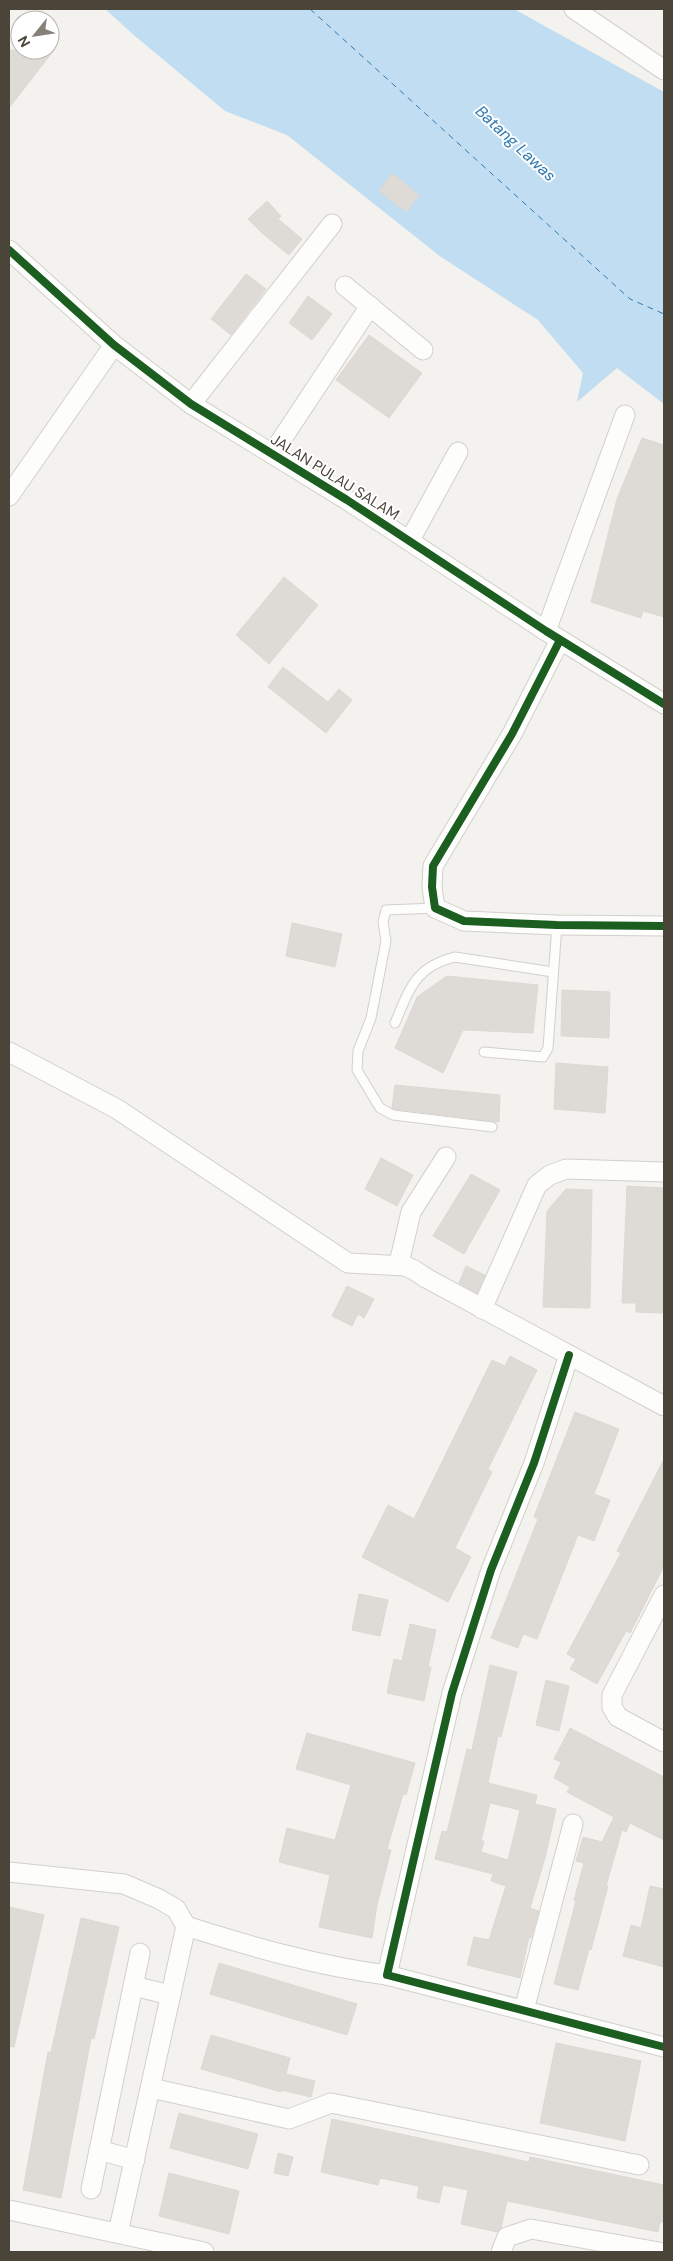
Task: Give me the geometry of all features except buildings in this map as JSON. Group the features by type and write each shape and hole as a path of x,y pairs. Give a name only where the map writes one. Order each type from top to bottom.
{"street":[{"path":"574,9 664,70"},
{"path":"190,404 332,224"},
{"name":"JALAN PULAU SALAM","path":"9,250 114,345 190,404 410,540 553,635 664,704"},
{"path":"345,286 423,350"},
{"path":"272,454 370,306"},
{"path":"9,496 114,345"},
{"path":"625,415 553,635 512,734 433,866 432,887 435,908 464,921 556,926 664,926"},
{"path":"410,540 458,452"},
{"path":"9,1052 117,1109 348,1262 405,1266 414,1270 482,1309 664,1406"},
{"path":"405,1266 400,1259 411,1212 446,1157"},
{"path":"482,1309 538,1185 550,1175 566,1169 664,1172"},
{"path":"387,1975 452,1693 491,1570 534,1463 569,1355"},
{"path":"664,1595 612,1695 612,1707 618,1717 664,1742"},
{"path":"524,2010 572,1824"},
{"path":"9,1872 124,1884 159,1899 176,1909 186,1926 256,1949 348,1970 387,1975 524,2010 663,2041"},
{"path":"118,2234 186,1926"},
{"path":"91,2189 140,1953"},
{"path":"133,1986 171,1995"},
{"path":"151,2088 289,2119 330,2103 639,2166"},
{"path":"99,2150 135,2160"},
{"path":"9,2210 204,2252"},
{"path":"501,2252 507,2237 531,2229 659,2252"}],"lane":[{"path":"435,908 386,910 383,922 386,941 371,1018 358,1051 357,1070 380,1108 393,1116 492,1127"},
{"path":"484,1052 543,1057 548,1048 556,926"},
{"path":"395,1023 412,984 433,964 442,960 456,957 553,972"}],"water":[{"name":"Batang Lawas","path":"105,9 514,9 664,92 664,404 617,368 577,402 583,373 538,320 441,257 287,135 225,111"}],"ferry route":[{"path":"310,9 630,299 664,314"}],"cycle path":[{"path":"9,250 114,345 191,404 347,500 546,631 664,704"},
{"path":"560,640 512,734 433,866 432,887 435,908 464,921 557,925 664,926"},
{"path":"569,1355 534,1463 491,1570 452,1693 387,1975 664,2047"}]}
